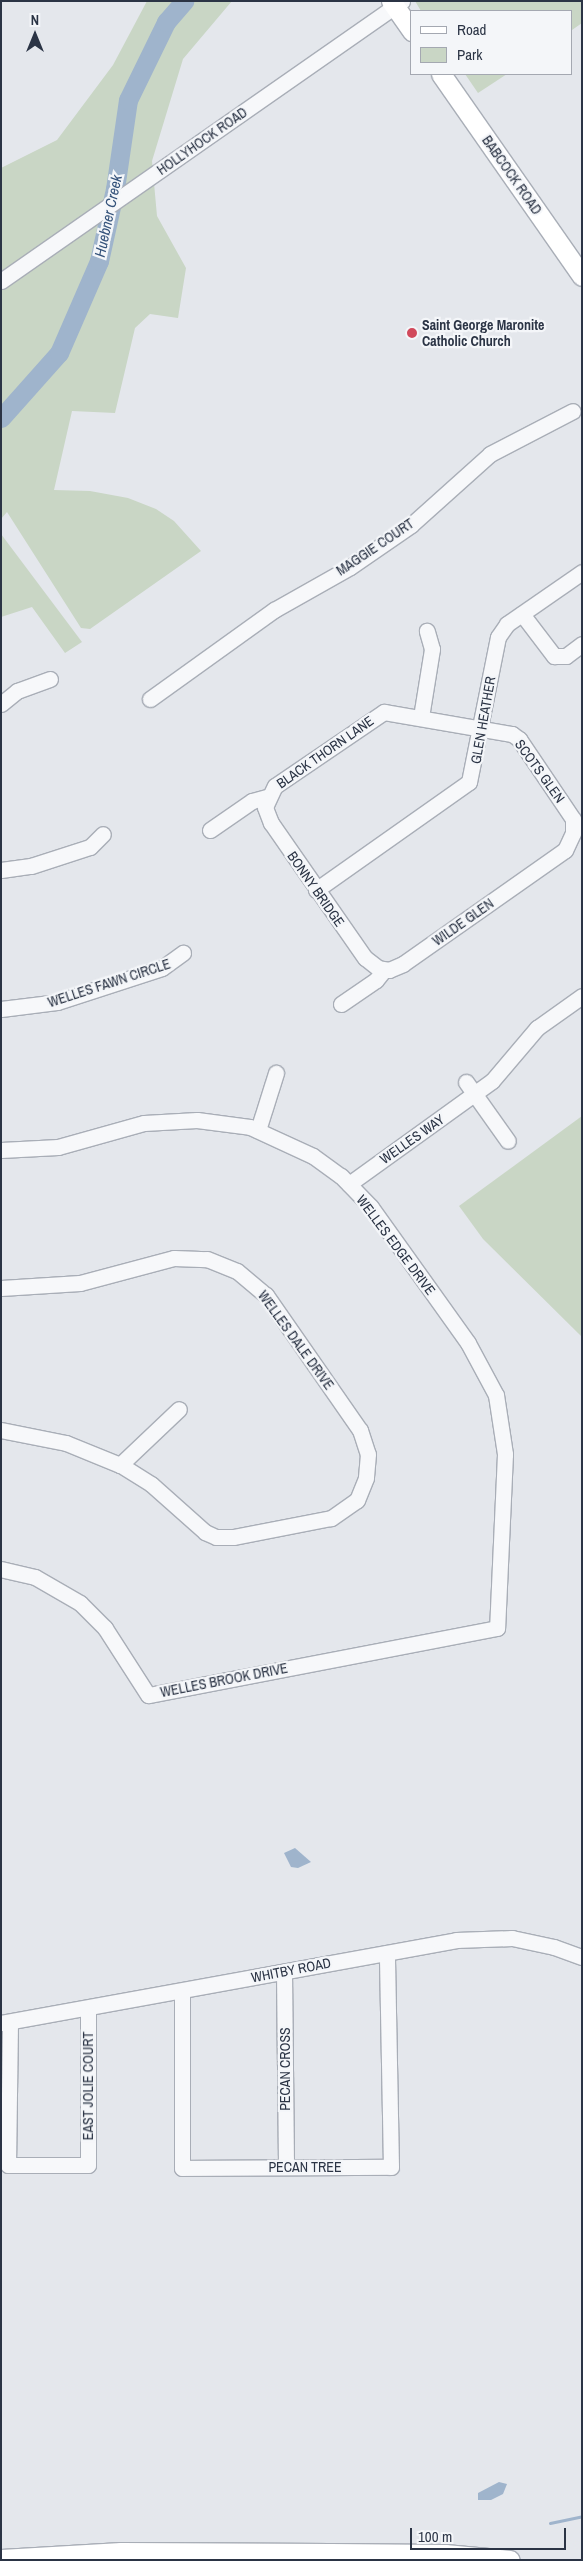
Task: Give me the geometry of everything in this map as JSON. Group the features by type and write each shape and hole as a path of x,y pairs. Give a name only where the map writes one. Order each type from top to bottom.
{"main road":[{"path":"396,3 410,28"},
{"name":"BABCOCK ROAD","path":"442,75 582,276"},
{"path":"1,2559 121,2552 330,2552 445,2554 510,2560"}],"street":[{"name":"HOLLYHOCK ROAD","path":"1,282 396,3"},
{"name":"MAGGIE COURT","path":"150,699 301,592 350,568 411,525 490,454 579,407"},
{"name":"GLEN HEATHER","path":"316,890 462,789 473,773 498,637 522,614 582,572"},
{"path":"522,614 554,656 566,656 582,644"},
{"path":"420,717 432,649 428,631"},
{"path":"1,704 17,691 50,679"},
{"name":"BLACK THORN LANE","path":"210,830 252,801 267,797 281,781 374,716 391,712 481,728"},
{"name":"SCOTS GLEN","path":"481,728 504,731 519,739 573,819 577,837"},
{"name":"BONNY BRIDGE","path":"267,797 266,816 316,890 365,958 384,970"},
{"path":"1,870 31,866 90,847 103,834"},
{"name":"WILDE GLEN","path":"341,1004 376,980 384,970 403,964 565,850 577,837"},
{"name":"WELLES FAWN CIRCLE","path":"1,1009 57,1002 162,968 183,953"},
{"name":"WELLES WAY","path":"349,1184 470,1088 492,1081 536,1028 581,997"},
{"path":"258,1130 276,1073"},
{"path":"470,1088 508,1142"},
{"name":"WELLES EDGE DRIVE","path":"1,1150 58,1147 118,1130 170,1120 224,1122 258,1130 313,1156 349,1184 372,1207 468,1343 496,1394 506,1454 497,1628"},
{"name":"WELLES DALE DRIVE","path":"1,1288 80,1283 174,1258 207,1259 237,1271 266,1295 364,1438 368,1454 366,1478 357,1500 331,1518 234,1537 216,1537 204,1532 152,1484 120,1465"},
{"path":"1,1430 66,1443 120,1465 179,1409"},
{"name":"WELLES BROOK DRIVE","path":"1,1569 35,1577 80,1603 105,1628 148,1695 497,1628"},
{"name":"WHITBY ROAD","path":"6,2023 387,1952 490,1937 530,1941 581,1956"},
{"name":"PECAN TREE","path":"182,1991 182,2168 390,2167 387,1952"},
{"name":"PECAN CROSS","path":"284,1972 286,2167"},
{"name":"EAST JOLIE COURT","path":"6,2023 8,2165 88,2164 88,2008"}],"green space":[{"path":"147,1 232,1 183,59 152,161 157,216 186,268 178,318 150,314 135,328 115,413 72,411 54,490 90,491 128,498 156,509 174,521 201,551 90,629 81,628 7,512 1,519 1,168 57,140 113,65"},
{"path":"415,1 582,1 582,23 573,29 573,10 420,10"},
{"path":"466,75 505,75 478,93"},
{"path":"1,534 82,642 65,653 32,607 1,617"},
{"path":"582,1116 582,1337 483,1239 459,1206"}],"water":[{"path":"295,1848 311,1862 298,1868 291,1867 284,1853"},
{"path":"499,2482 507,2484 503,2494 491,2500 478,2500 478,2493"}],"waterway":[{"name":"Huebner Creek","path":"1,418 59,353 99,261 115,189 128,100 166,22 184,1"},
{"path":"550,2523 582,2516"}],"place":[{"name":"Saint George Maronite Catholic Church","path":"412,333"}]}
